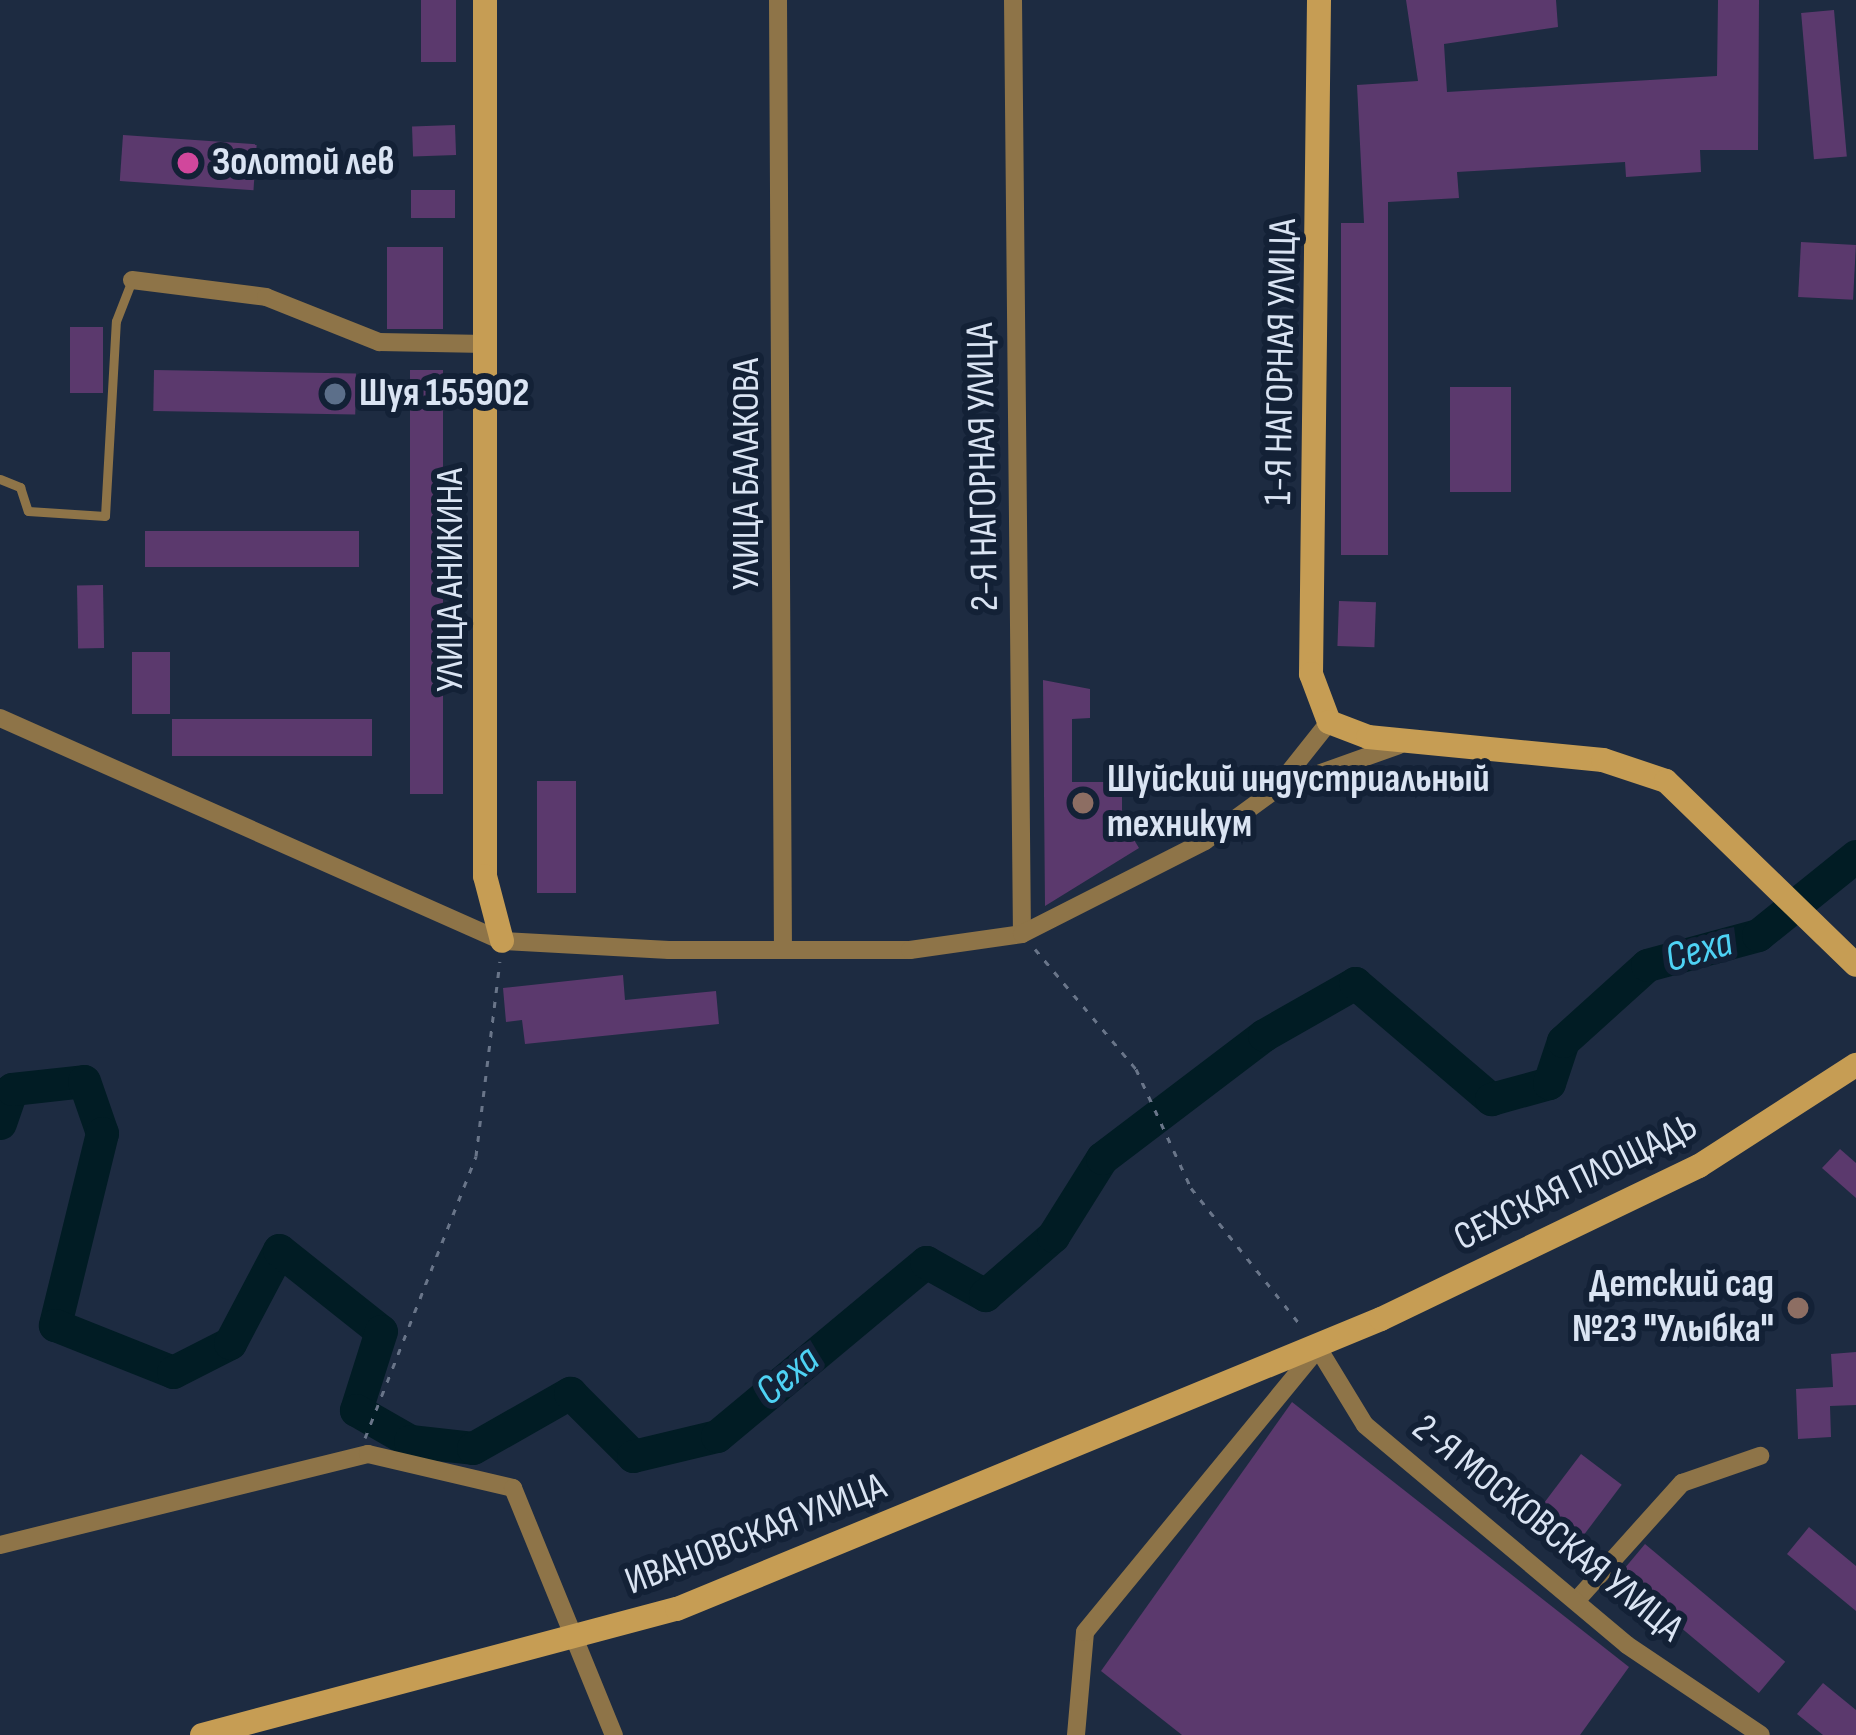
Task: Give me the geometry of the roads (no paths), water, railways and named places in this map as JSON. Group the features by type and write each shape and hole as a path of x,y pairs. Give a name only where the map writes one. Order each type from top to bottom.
{"street":[{"name":"УЛИЦА АНИКИНА","path":"485,0 485,876 502,941"},
{"name":"УЛИЦА БАЛАКОВА","path":"778,0 783,948"},
{"name":"2-Я НАГОРНАЯ УЛИЦА","path":"1013,0 1022,934"},
{"name":"1-Я НАГОРНАЯ УЛИЦА","path":"1319,0 1311,674 1329,722"},
{"path":"132,280 266,298 379,342 486,344"},
{"path":"0,718 502,941 783,948 910,950 1022,934 1205,841 1275,790 1352,754 1418,741"},
{"path":"1275,790 1329,722 1418,741 1603,760 1666,781 1852,961"},
{"name":"СЕХСКАЯ ПЛОЩАДЬ","path":"1318,1348 1700,1166 1856,1065"},
{"path":"1076,1735 1085,1632 1318,1348"},
{"name":"2-Я МОСКОВСКАЯ УЛИЦА","path":"1318,1348 1365,1425 1576,1601 1761,1735"},
{"name":"ИВАНОВСКАЯ УЛИЦА","path":"202,1735 677,1609 1318,1348"},
{"path":"0,1545 366,1444 513,1488 614,1735"},
{"path":"1576,1601 1682,1483 1760,1456"}],"lane":[{"path":"0,479 20,487 28,511 105,516 116,320 132,280"}],"waterway":[{"name":"Сеха","path":"0,1123 12,1089 84,1081 102,1133 55,1325 173,1372 230,1343 279,1250 381,1331 356,1410 410,1441 473,1448 570,1393 633,1456 717,1436 926,1262 985,1295 1053,1236 1102,1158 1264,1035 1355,983 1491,1099 1549,1083 1563,1041 1647,965 1758,935 1856,856"}],"place":[{"name":"Золотой лев","path":"188,163"},
{"name":"Шуя 155902","path":"335,394"},
{"name":"Шуйский индустриальный техникум","path":"1083,803"},
{"name":"Детский сад №23 \"Улыбка\"","path":"1798,1308"}]}
